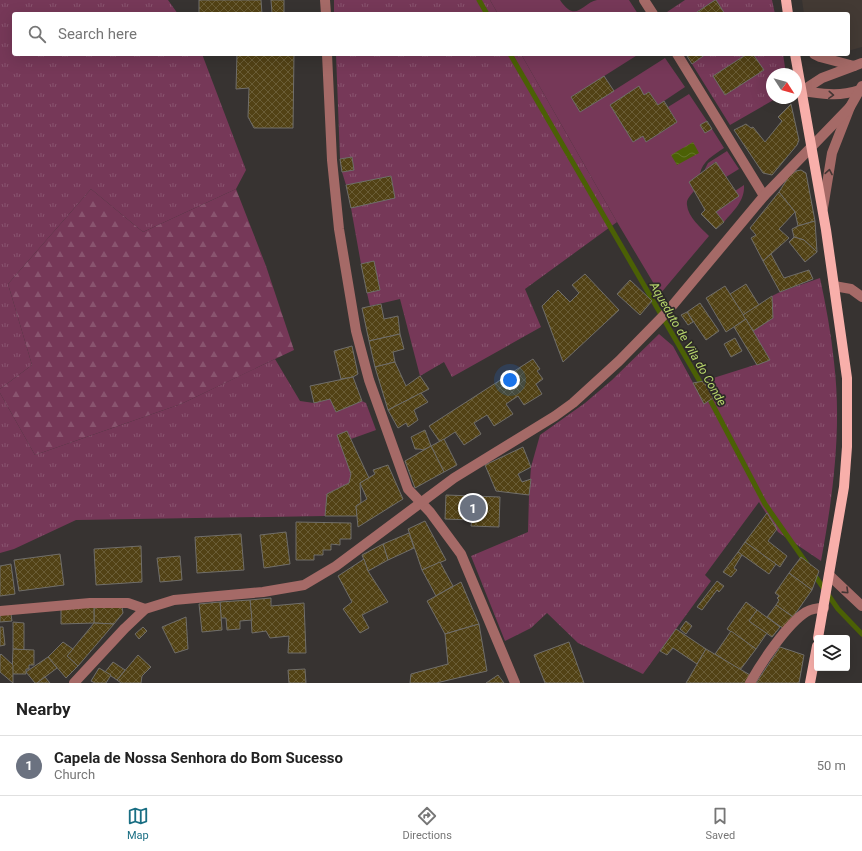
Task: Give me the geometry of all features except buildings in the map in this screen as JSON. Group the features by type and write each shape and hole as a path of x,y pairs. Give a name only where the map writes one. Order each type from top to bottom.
{"main road":[{"path":"786,0 788,12"},
{"path":"795,56 798,68"},
{"path":"802,91 823,210 847,378 847,447 844,487 819,635"},
{"path":"810,683 814,662"}],"street":[{"path":"325,0 326,12"},
{"path":"644,0 652,12"},
{"path":"327,56 332,160 339,229 356,331 369,380 408,489 422,502 461,554 515,683"},
{"path":"678,56 764,196"},
{"path":"818,56 858,64"},
{"path":"802,91 822,78 858,64"},
{"path":"802,91 832,96 846,95 861,88"},
{"path":"823,210 832,153 850,107 861,88"},
{"path":"74,683 125,628 145,609 174,600 264,592 304,585 336,566 454,478 555,416 573,403 619,361 667,312 764,196 850,107"},
{"path":"834,286 851,289 862,297"},
{"path":"829,575 862,606"},
{"path":"0,610 98,603 128,603 145,609"},
{"path":"750,683 773,647 796,620 807,611 824,608"}],"shaded area":[{"path":"802,0 862,0 862,47 850,50 850,12 804,12"}],"green space":[{"path":"0,0 168,0 177,12 12,12 12,56 203,56 246,170 236,189 143,232 91,189 8,284 32,365 0,389"},
{"path":"334,0 490,0 497,12 334,12"},
{"path":"490,0 560,0 570,11 575,11 597,0 629,0 637,12 497,12"},
{"path":"685,0 715,0 697,12 667,12"},
{"path":"716,0 772,0 775,12 724,12"},
{"path":"336,56 522,56 617,222 525,289 541,327 452,377 444,362 420,376 400,299 370,306 367,293 380,290 374,261 361,264 351,208 395,197 391,176 346,185 342,172 354,170 352,157 340,159"},
{"path":"522,56 636,56 571,97 580,112 665,58 685,87 658,105 649,92 644,95 639,87 610,105 633,142 643,136 646,142 677,122 668,107 689,94 707,121 701,125 712,129 724,148 709,159 703,165 700,174 689,182 694,191 687,201 688,209 695,222 709,236 660,294"},
{"path":"703,56 744,56 713,76 725,95 763,70 754,56 783,56 785,68 766,68 767,104 730,125 692,64"},
{"path":"727,151 739,169 726,177 715,162 704,171 708,163"},
{"path":"744,185 741,201 724,222 716,212 738,196 735,191"},
{"path":"91,189 143,232 236,189 266,266 294,350 181,404 35,455 0,393 0,389 32,365 8,284"},
{"path":"820,278 833,351 837,412 835,462 821,561 778,532 759,502 705,575 711,581 643,674 578,643 547,613 531,628 505,641 471,556 528,532 531,467 540,435 585,403 612,380 659,334 673,346 704,403 713,398 704,381 770,360 753,331 773,318 772,296"},
{"path":"275,359 300,401 314,403 330,399 336,412 362,401 366,403 376,430 351,439 347,431 338,435 351,474 349,483 327,494 325,516 76,520 14,549 0,553 0,393 35,455 181,404"}],"water":[{"path":"693,142 699,153 677,165 671,155"}],"waterway":[{"name":"Aqueduto de Vila do Conde","path":"479,0 486,12"},
{"name":"Aqueduto de Vila do Conde","path":"511,56 703,387"},
{"name":"Aqueduto de Vila do Conde","path":"707,394 765,504 807,564"},
{"name":"Aqueduto de Vila do Conde","path":"813,573 838,609 862,634"}],"place":[{"name":"Capela de Nossa Senhora do Bom Sucesso","path":"473,508"}]}
